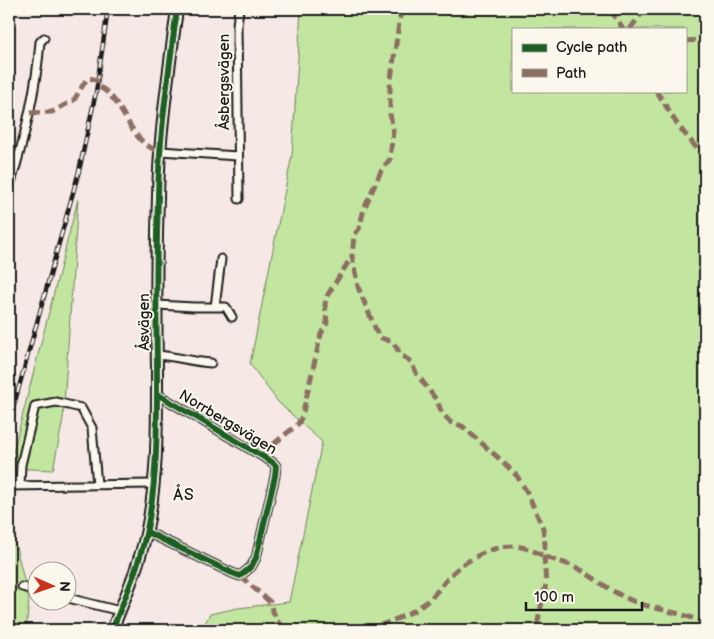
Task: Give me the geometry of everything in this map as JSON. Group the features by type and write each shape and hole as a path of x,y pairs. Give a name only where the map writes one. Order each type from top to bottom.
{"street":[{"name":"Åsvägen","path":"112,630 131,586 147,532 153,484 157,431 158,194 160,151 177,9"},
{"name":"Åsbergsvägen","path":"239,9 237,25 239,199"},
{"path":"9,190 30,113 40,56 40,42 44,38"},
{"path":"160,151 238,156"},
{"path":"215,307 221,259"},
{"path":"157,305 226,307 232,317"},
{"path":"157,355 211,363"},
{"name":"Norrbergsvägen","path":"147,532 240,576 251,567 256,558 276,466 157,394"},
{"path":"20,486 21,464 35,406 56,402 81,408 92,428 97,485"},
{"path":"9,486 153,484"},
{"path":"22,587 28,588"},
{"path":"78,600 120,611"}],"green space":[{"path":"301,9 705,9 705,630 201,630 210,614 238,608 289,602 322,442 278,402 250,364 292,155"},
{"path":"78,199 63,419 53,470 9,468"},
{"path":"9,501 15,506 13,535 28,596 28,610 26,630 9,630"}],"railway":[{"path":"9,423 79,171 96,92 108,9"}],"marked path":[{"path":"401,9 390,86 390,114 393,130 390,159 381,171 364,209 359,229 354,235 352,256 358,287 378,335 393,342 401,355 411,362 416,373 437,401 442,413 450,422 462,426 502,461 517,476 527,492 543,528 545,544 546,584 536,630"},
{"path":"612,9 614,16 622,28"},
{"path":"631,28 645,9"},
{"path":"686,41 697,40 705,33"},
{"path":"30,113 52,112 74,100 86,80 89,78 93,79 97,81 99,87 107,92 141,140 150,147 160,151"},
{"path":"657,92 705,163"},
{"path":"265,457 275,443 298,424 302,416 321,334 327,323 325,304 327,296 352,256"},
{"path":"365,630 399,618 423,605 456,570 474,558 496,548 512,546 531,550 577,568 614,592 636,602 705,623"},
{"path":"240,576 270,602 280,625 292,630"}],"cycle path":[{"path":"112,630 139,559 146,534 153,493 157,430 157,261 160,150 177,9"},
{"path":"147,532 240,576 251,567 256,558 276,466 157,394"}],"district":[{"name":"ÅS","path":"184,494"}]}
